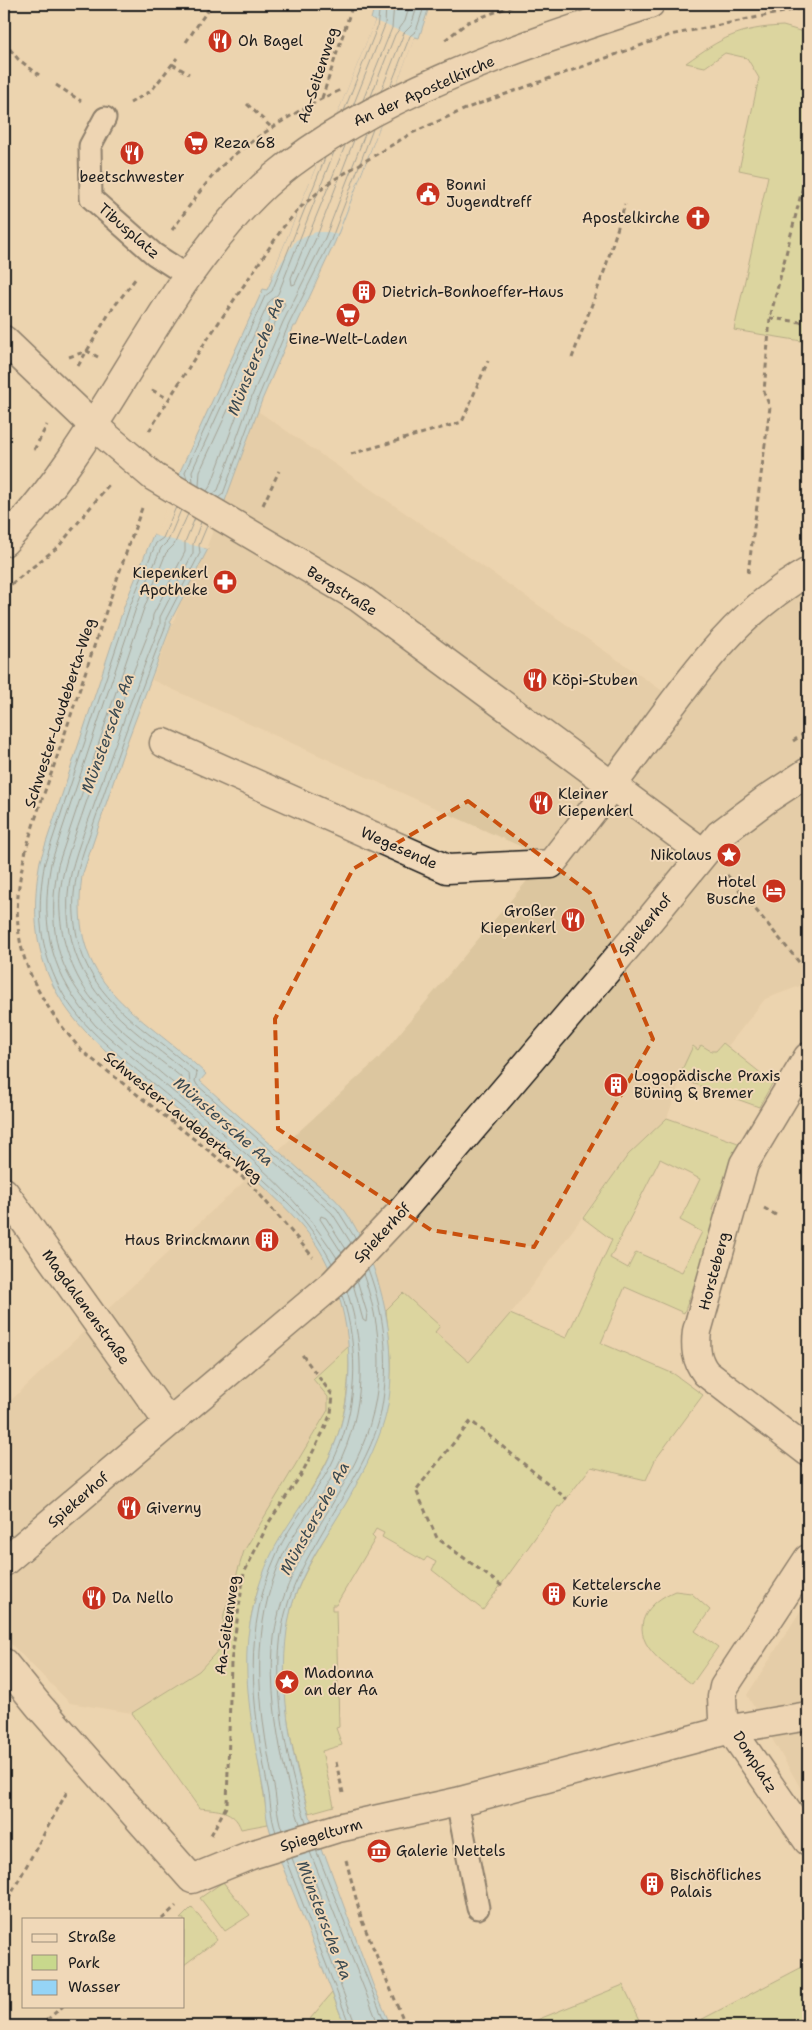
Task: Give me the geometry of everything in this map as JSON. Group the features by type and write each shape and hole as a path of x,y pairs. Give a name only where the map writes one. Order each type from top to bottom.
{"street":[{"name":"An der Apostelkirche","path":"94,426 144,342 188,276 247,203 305,153 343,128 395,101 536,43 650,4"},
{"name":"Bergstraße","path":"4,340 94,426 163,483 359,598 703,853"},
{"path":"4,542 37,507 94,426"},
{"name":"Wegesende","path":"164,743 446,869 551,864 612,786 703,662 742,622 782,586 808,572"},
{"name":"Spiekerhof","path":"6,1561 334,1283 366,1250 644,928 703,853 731,824 808,772"},
{"name":"Horsteberg","path":"808,1057 744,1164 697,1331 696,1347 700,1366 706,1373 808,1452"},
{"name":"Magdalenenstraße","path":"4,1192 168,1422"},
{"path":"730,1729 722,1718 724,1687 808,1559"},
{"name":"Spiegelturm","path":"4,1663 84,1758 192,1879 251,1855 328,1831 456,1802 730,1729"},
{"name":"Domplatz","path":"806,1835 730,1729 808,1716"}],"lane":[{"name":"Tibusplatz","path":"105,118 90,146 91,198 154,254 188,276"},
{"path":"456,1802 478,1908"}],"path":[{"path":"186,42 212,4"},
{"name":"Aa-Seitenweg","path":"305,153 353,4"},
{"path":"441,43 468,22 517,4"},
{"path":"4,590 59,546 130,457 284,226 302,206 330,182 412,133 470,106 670,35 808,7"},
{"path":"4,42 18,59 39,75"},
{"path":"172,64 190,74"},
{"path":"247,104 273,130"},
{"path":"742,622 770,407 764,392 770,318 808,166"},
{"path":"572,358 605,269 625,204"},
{"path":"770,318 808,322"},
{"path":"351,454 462,422 488,361"},
{"path":"32,456 61,395"},
{"name":"Schwester-Laudeberta-Weg","path":"163,483 102,622 26,854 18,896 18,934 37,988 60,1025 83,1052 250,1184 280,1216 334,1283"},
{"path":"703,853 732,880 808,973"},
{"name":"Aa-Seitenweg","path":"210,1837 227,1805 231,1662 244,1573 269,1522 301,1475 324,1432 331,1413 333,1396 320,1379"},
{"path":"502,1586 437,1538 416,1490 471,1422 567,1498"},
{"path":"4,1908 84,1758"},
{"path":"336,1762 344,1796"},
{"path":"353,1891 362,1921 406,2026"},
{"path":"40,2026 61,2008"}],"highlighted area":[{"path":"468,801 590,893 653,1039 534,1247 431,1230 278,1129 275,1019 353,869"}],"shaded area":[{"path":"252,407 680,703 783,600 808,584 808,983 765,999 728,1046 723,1043 716,1051 711,1051 701,1045 698,1050 693,1046 667,1118 628,1155 516,1307 469,1362 434,1332 439,1325 349,1346 313,1379 328,1397 328,1410 244,1551 224,1614 222,1645 199,1671 132,1713 70,1703 4,1637 4,1407 214,1209 379,1058 546,858 152,680"},
{"path":"808,1599 808,1801 747,1695"}],"green space":[{"path":"783,26 800,31 808,36 808,342 734,330 768,176 739,170 759,78 747,58 725,53 705,67 686,63 731,36 754,29"},
{"path":"723,1043 767,1078 776,1077 759,1107 681,1079 682,1076 680,1074 693,1046 698,1050 701,1045 711,1051 716,1051"},
{"path":"667,1118 741,1144 712,1209 718,1219 684,1313 625,1287 601,1343 674,1374 703,1395 655,1460 646,1480 591,1467 560,1507 558,1506 483,1610 432,1570 436,1562 427,1557 424,1561 382,1537 384,1533 376,1529 372,1536 375,1539 336,1605 332,1605 332,1610 336,1610 339,1727 336,1728 342,1745 322,1751 334,1806 309,1813 291,1740 287,1715 283,1665 285,1640 292,1603 297,1591 355,1485 374,1445 381,1425 387,1403 391,1359 386,1310 403,1293 440,1326 435,1332 469,1362 510,1314 566,1338 612,1240 583,1218 628,1155","holes":["660,1159 700,1179 680,1220 702,1232 682,1272 636,1252 628,1268 610,1258"]},
{"path":"349,1346 347,1391 338,1435 326,1463 272,1556 258,1589 251,1618 248,1648 250,1707 268,1824 241,1829 238,1822 229,1814 218,1810 199,1808 132,1713 199,1671 222,1646 224,1614 244,1551 328,1410 328,1397 313,1379"},
{"path":"675,1591 691,1593 710,1610 695,1631 718,1647 692,1684 653,1653 646,1643 643,1633 642,1624 650,1608"},
{"path":"223,1882 250,1915 225,1931 200,1898"},
{"path":"192,1907 217,1940 185,1964 185,1918 181,1918"},
{"path":"808,1964 808,2026 689,2026"},
{"path":"623,1985 643,2026 522,2026"},
{"path":"332,1993 345,2026 304,2026"}],"water":[{"name":"Münstersche Aa","path":"375,4 430,4 419,38 415,37 412,43 335,242 296,326 294,326 262,400 225,501 223,500 204,548 208,549 170,622 172,623 123,753 82,876 80,914 85,945 96,971 112,993 206,1074 200,1081 332,1196 342,1207 356,1229 378,1282 390,1342 391,1371 389,1399 383,1425 370,1458 301,1581 289,1618 284,1667 287,1717 302,1790 323,1855 325,1855 373,1985 391,2026 345,2026 272,1837 250,1712 247,1674 248,1636 265,1568 281,1536 327,1462 344,1414 348,1390 348,1341 338,1292 329,1268 316,1244 290,1213 248,1171 100,1045 71,1014 48,974 41,953 36,909 40,861 125,604 153,535 158,536 182,479 178,476 263,289 267,290 272,279 373,27 375,21 371,19"}],"pier":[{"path":"375,21 415,37 337,234 316,232 296,240 271,278"},
{"path":"178,476 225,501 207,546 209,546 208,549 153,535 157,533 179,479"}],"place":[{"name":"Oh Bagel","path":"220,41"},
{"name":"Reza 68","path":"196,143"},
{"name":"beetschwester","path":"132,153"},
{"name":"Bonni Jugendtreff","path":"428,194"},
{"name":"Apostelkirche","path":"698,218"},
{"name":"Dietrich-Bonhoeffer-Haus","path":"364,292"},
{"name":"Eine-Welt-Laden","path":"348,315"},
{"name":"Kiepenkerl Apotheke","path":"225,582"},
{"name":"Köpi-Stuben","path":"535,680"},
{"name":"Kleiner Kiepenkerl","path":"541,803"},
{"name":"Nikolaus","path":"729,855"},
{"name":"Hotel Busche","path":"774,891"},
{"name":"Großer Kiepenkerl","path":"573,920"},
{"name":"Logopädische Praxis Büning & Bremer","path":"616,1085"},
{"name":"Haus Brinckmann","path":"267,1240"},
{"name":"Giverny","path":"129,1508"},
{"name":"Kettelersche Kurie","path":"554,1594"},
{"name":"Da Nello","path":"94,1598"},
{"name":"Madonna an der Aa","path":"287,1682"},
{"name":"Galerie Nettels","path":"379,1851"},
{"name":"Bischöfliches Palais","path":"652,1884"}]}
